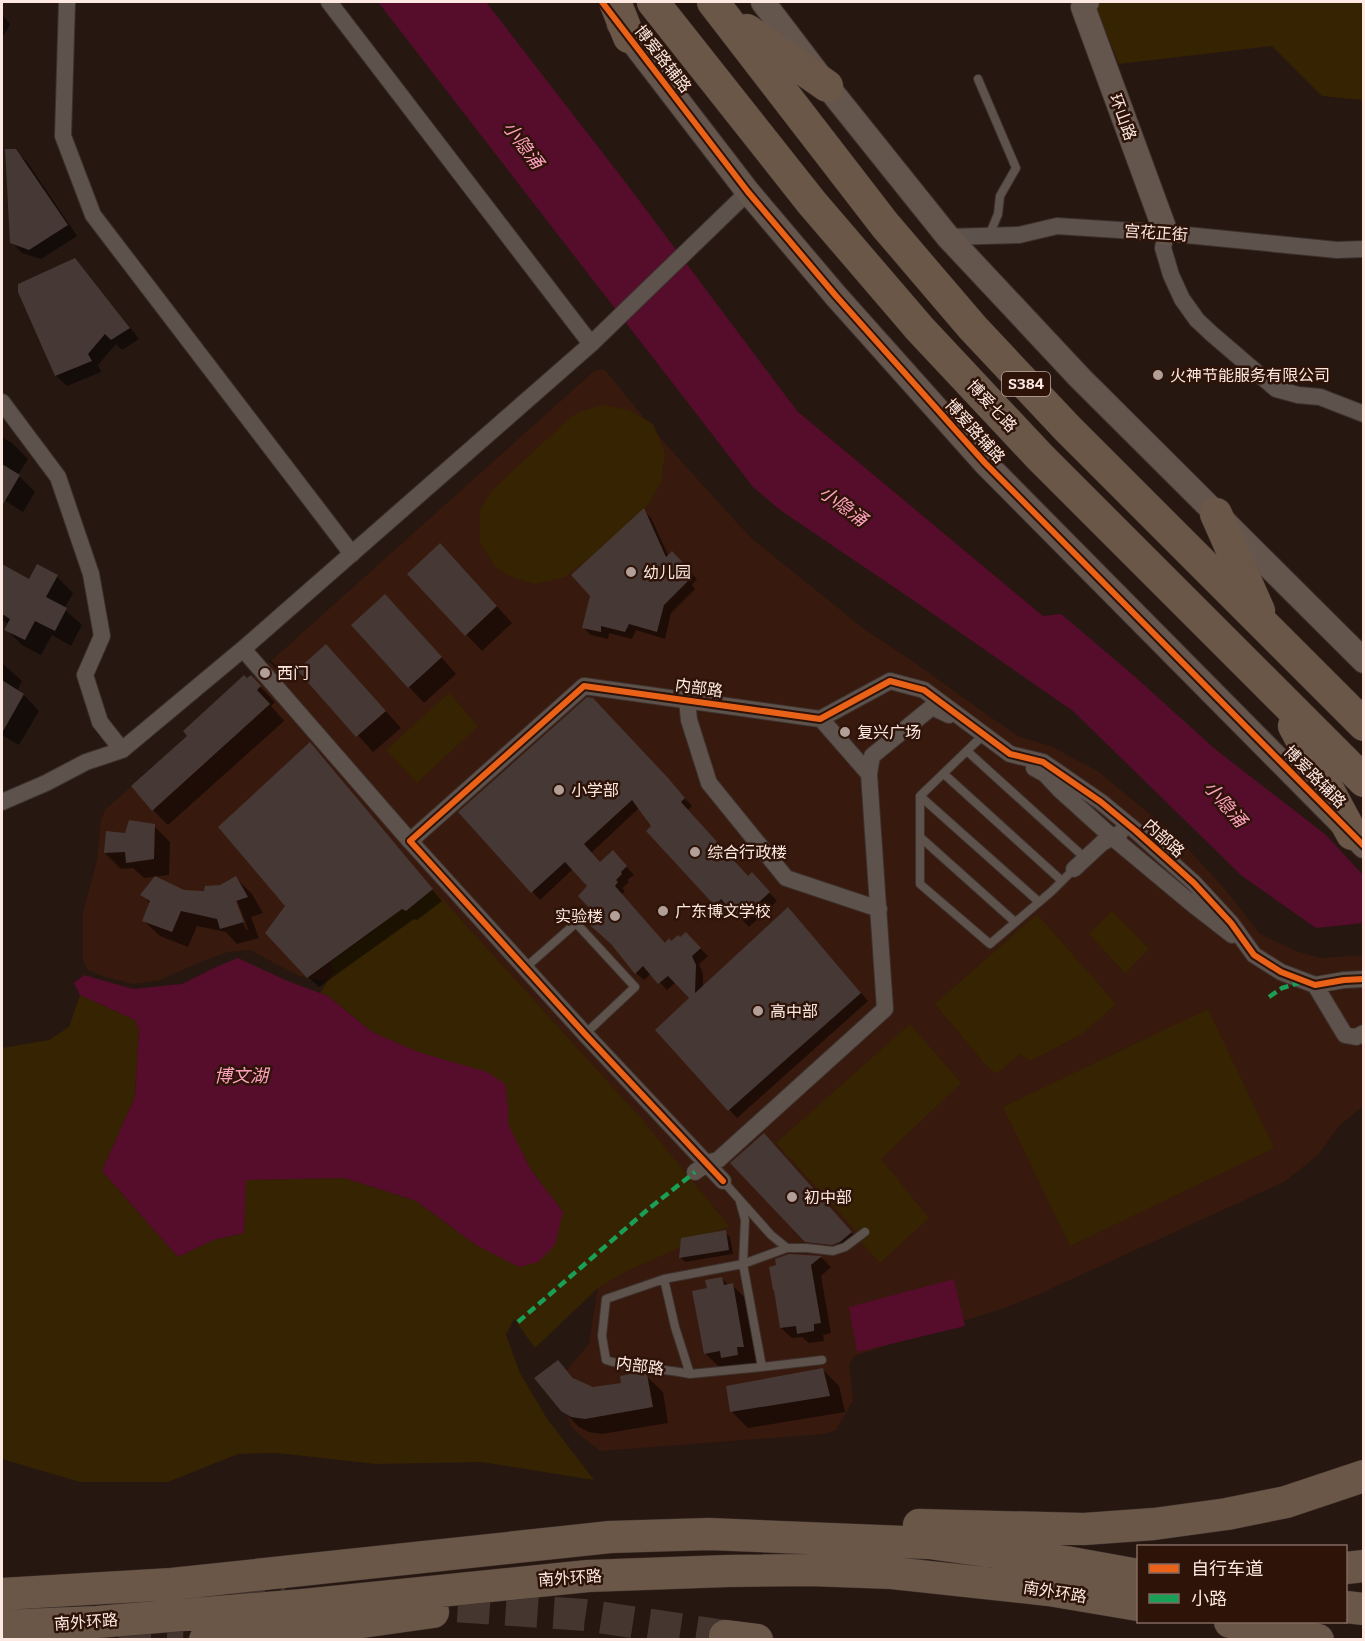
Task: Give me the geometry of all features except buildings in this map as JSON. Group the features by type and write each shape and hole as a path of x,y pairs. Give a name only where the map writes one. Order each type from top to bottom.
{"highway":[{"path":"615,2 629,37"},
{"name":"博爱七路","path":"653,2 812,203 920,330 1040,458 1364,781"},
{"path":"718,7 827,86"},
{"name":"S384","path":"718,7 885,225 973,328 1067,428 1364,725"},
{"path":"1216,514 1266,628"},
{"path":"1278,696 1358,840"},
{"path":"709,1534 832,1524 1084,1529 1154,1524 1227,1514 1286,1502 1364,1476"},
{"name":"南外环路","path":"2,1594 195,1582 610,1537 709,1534 929,1544 1066,1562"},
{"path":"1066,1562 1137,1565"},
{"path":"1066,1562 1137,1575"},
{"path":"1347,1568 1364,1566"},
{"name":"南外环路","path":"2,1626 97,1622 303,1605 588,1576 810,1570 892,1573 1049,1590 1137,1605"},
{"path":"205,1640 256,1637 574,1592 658,1573"},
{"path":"1347,1607 1364,1609"},
{"path":"1237,1623 1272,1628 1318,1640"},
{"path":"724,1636 757,1640"}],"street":[{"path":"67,2 63,136 93,215 352,554"},
{"path":"329,2 596,340"},
{"name":"博爱路辅路","path":"602,2 748,192 836,296 984,463 1358,840"},
{"path":"763,2 948,237 1080,378 1364,661"},
{"name":"环山路","path":"1087,2 1083,7 1166,233"},
{"path":"2,802 86,762 122,750 243,650 596,340 748,192"},
{"name":"宫花正街","path":"948,237 1019,235 1057,226 1166,233 1337,250 1364,249"},
{"path":"1166,233 1163,248 1171,275 1182,299 1197,320 1212,334 1276,389 1298,395 1320,397 1364,414"},
{"path":"2,402 58,477 91,574 102,636 85,675 100,722 122,750"},
{"path":"243,650 410,841 585,1034 701,1168 723,1181"},
{"name":"内部路","path":"410,841 584,686 821,719 890,681 924,690 1010,754 1046,774 1060,790 1112,837 1227,933 1243,940"},
{"path":"687,700 689,720 709,783 786,878 879,909"},
{"name":"内部路","path":"701,1168 718,1160 885,1009 869,774 872,756 932,707 967,722"},
{"path":"821,719 869,774"},
{"name":"内部路","path":"1010,754 1043,762 1101,802 1194,883 1232,923 1254,955 1281,972 1314,985"},
{"path":"1074,870 1102,843 1131,827"},
{"path":"1364,979 1314,985 1346,1035 1356,1037 1364,1033"}],"lane":[{"path":"978,79 1016,168 999,196 998,214 989,236"},
{"path":"984,736 920,796 920,885 990,944 1074,870"},
{"path":"967,752 1074,870"},
{"path":"944,774 1074,870"},
{"path":"920,796 1039,902"},
{"path":"920,837 1015,922"},
{"path":"525,968 576,924 635,987 585,1034"},
{"path":"723,1181 771,1235 787,1248 833,1251 845,1247 865,1232"},
{"path":"738,1198 745,1220 743,1264 762,1367"},
{"name":"内部路","path":"787,1248 743,1264 664,1279 606,1299 602,1336 606,1360 622,1365 690,1374 822,1360"},
{"name":"内部路","path":"664,1279 675,1327 690,1374"}],"shaded area":[{"path":"1097,2 1363,2 1363,100 1322,96 1272,46 1119,64 1094,5"},
{"name":"广东博文学校","path":"604,369 670,449 751,538 864,629 1020,737 1051,746 1099,772 1175,835 1224,888 1260,934 1296,951 1321,958 1363,955 1363,1106 1339,1126 1318,1155 1284,1182 1037,1295 1004,1308 854,1356 849,1365 853,1400 836,1430 825,1434 600,1451 573,1429 564,1411 559,1386 570,1366 589,1344 599,1278 559,1190 349,991 324,981 299,976 250,950 228,952 160,980 133,984 88,970 83,960 83,913 97,860 101,820 105,810 594,371"},
{"path":"603,405 629,410 653,424 665,453 661,482 648,505 592,556 565,577 535,584 508,576 495,566 480,543 480,510 492,490 572,416"},
{"path":"449,693 478,726 417,783 386,750"},
{"path":"433,889 640,1117 729,1226 629,1270 598,1288 535,1348 514,1319 506,1335 520,1373 546,1417 594,1480 481,1462 376,1464 277,1453 238,1454 168,1482 80,1482 2,1459 2,1048 49,1040 69,1027 80,995 135,1020 139,1030 135,1097 102,1171 178,1257 213,1240 244,1233 245,1180 345,1178 416,1201 476,1245 563,1212 531,1170 508,1124 508,1105 418,1052 372,1032 328,996 320,993 334,971 330,962 402,909 406,911"},
{"path":"1112,911 1149,949 1125,973 1089,934"},
{"path":"1037,914 1116,1004 1082,1034 1030,1061 1020,1054 996,1074 935,1004"},
{"path":"1208,1009 1274,1148 1070,1246 1003,1107"},
{"path":"910,1024 961,1083 881,1159 929,1218 880,1263 858,1239 856,1231 776,1143"}],"water":[{"name":"小隐涌","path":"378,2 486,2 626,183 797,411 1043,616 1061,614 1215,749 1326,835 1363,875 1363,923 1316,928 1242,876 1073,711 780,510 753,487"},
{"name":"博文湖","path":"238,958 285,980 328,996 372,1032 418,1052 487,1072 505,1084 508,1124 531,1170 563,1212 555,1245 538,1262 519,1267 476,1245 416,1201 345,1178 246,1180 244,1233 213,1240 178,1257 102,1171 135,1097 139,1030 135,1020 80,995 74,983 84,975 133,989 182,984"},
{"path":"954,1279 965,1326 857,1352 849,1307"}],"tunnel":[{"path":"185,1593 285,1595"},
{"path":"410,1603 585,1615 725,1636"},
{"path":"71,1635 183,1640"}],"marked path":[{"path":"1269,997 1282,988 1305,981"},
{"path":"518,1322 646,1211 695,1172"}],"cycle path":[{"path":"602,2 748,192 836,296 985,463 1364,846"},
{"path":"723,1181 585,1034 410,841 584,686 820,719 890,681 924,690 1010,754 1043,762 1101,802 1194,883 1231,923 1254,955 1281,972 1315,985 1364,979"}],"place":[{"name":"火神节能服务有限公司","path":"1158,375"},
{"name":"幼儿园","path":"631,572"},
{"name":"西门","path":"265,673"},
{"name":"复兴广场","path":"845,732"},
{"name":"小学部","path":"559,790"},
{"name":"综合行政楼","path":"695,852"},
{"name":"广东博文学校","path":"663,911"},
{"name":"实验楼","path":"615,916"},
{"name":"高中部","path":"758,1011"},
{"name":"初中部","path":"792,1197"}]}
